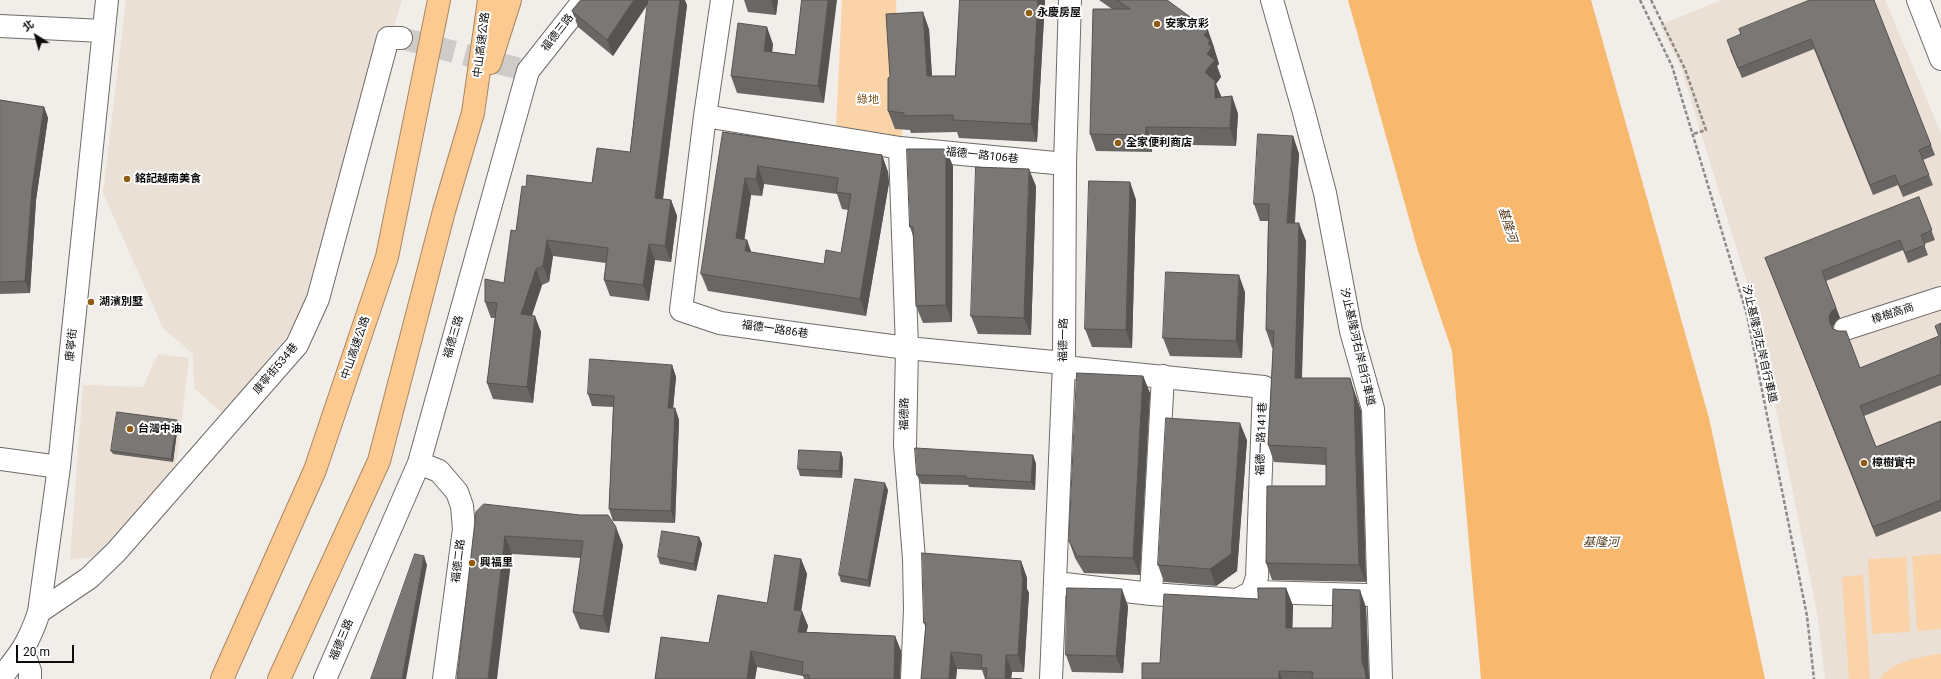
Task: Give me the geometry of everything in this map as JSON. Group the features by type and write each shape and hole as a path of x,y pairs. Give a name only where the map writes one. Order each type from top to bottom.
{"highway":[{"name":"中山高速公路","path":"222,679 315,470 387,257 439,0"},
{"name":"中山高速公路","path":"279,679 379,461 444,211 473,113 488,0"},
{"path":"473,113 510,0"}],"street":[{"name":"康寧街","path":"0,679 23,651 32,633 39,612 60,467 107,0"},
{"name":"福德三路","path":"325,679 419,463 528,71 584,0"},
{"name":"福德一路86巷","path":"722,0 705,116 681,310 720,323 907,348 1064,365"},
{"name":"福德一路","path":"1050,679 1056,583 1064,365 1065,164 1070,0"},
{"name":"汐止基隆河右岸自行車道","path":"1272,0 1325,193 1351,332 1372,409 1381,679"},
{"path":"1918,0 1941,58"},
{"path":"0,26 103,31"},
{"name":"康寧街534巷","path":"39,612 89,578 116,552 298,344 318,299 388,38 401,38"},
{"path":"705,116 900,148"},
{"name":"福德一路106巷","path":"900,148 1065,164"},
{"name":"福德路","path":"900,148 907,348 905,445 914,559 915,609 912,679"},
{"name":"樟樹高商","path":"1845,329 1941,298"},
{"name":"福德一路141巷","path":"1064,365 1264,387 1257,577 1252,592"},
{"path":"1152,594 1163,376"},
{"path":"0,459 60,467"},
{"name":"福德二路","path":"419,463 439,471 457,492 462,506 464,529 444,679"},
{"path":"462,506 486,509"},
{"path":"1056,583 1152,594 1237,600 1252,592 1366,595"},
{"path":"23,651 30,671 30,679"}],"path":[{"name":"汐止基隆河左岸自行車道","path":"1640,0 1672,66 1747,315 1807,616 1814,679"},
{"path":"1651,0 1685,69 1706,130 1693,134"}],"shaded area":[{"path":"126,0 402,0 307,311 223,414 194,388 193,354 163,328 103,193"},
{"name":"樟樹實中","path":"1721,0 1885,0 1941,133 1941,679 1825,679 1817,612 1757,315 1681,68 1660,25"},
{"name":"台灣中油","path":"158,354 189,358 176,466 97,557 70,559 83,385 143,387"}],"green space":[{"name":"綠地","path":"842,0 896,0 902,139 836,127"},
{"path":"1941,554 1941,629 1917,631 1912,556"},
{"path":"1906,557 1910,632 1872,634 1868,559"},
{"path":"1863,575 1870,679 1849,679 1842,577"},
{"path":"1941,654 1941,679 1880,679 1890,668 1913,659"}],"water":[{"name":"基隆河","path":"1348,0 1591,0 1709,418 1765,679 1481,679 1452,351 1418,251"}],"building":[{"path":"581,0 634,0 607,40 572,11"},
{"path":"648,0 680,0 655,198 671,200 665,246 649,244 643,285 604,280 608,248 547,240 543,266 536,269 521,314 535,316 527,387 487,383 497,303 485,302 485,279 504,283 511,230 516,231 522,186 526,187 527,175 592,183 597,148 630,152"},
{"path":"802,0 828,0 818,86 731,76 738,23 767,27 764,51 795,55"},
{"path":"960,0 1038,0 1031,124 953,120 953,115 904,116 904,113 888,111 888,78 890,77 886,14 923,12 927,76 955,76"},
{"path":"1117,0 1167,0 1208,30 1204,35 1210,40 1208,44 1212,47 1207,54 1215,60 1205,72 1215,81 1215,98 1232,96 1230,128 1146,127 1146,135 1090,134 1093,9 1130,9"},
{"path":"1810,0 1874,0 1931,145 1919,150 1929,175 1900,187 1895,175 1870,185 1811,39 1738,68 1727,40 1741,34 1739,29"},
{"path":"0,100 44,107 32,188 25,281 0,282"},
{"path":"723,132 882,155 882,166 860,299 701,274","holes":["758,166 838,178 836,192 851,194 841,253 826,250 824,264 745,251 747,240 736,238 745,178 756,179"]},
{"path":"1258,134 1293,136 1287,223 1299,223 1295,378 1350,378 1354,394 1359,565 1266,563 1267,486 1326,486 1326,448 1268,445 1274,331 1266,330 1269,204 1254,204"},
{"path":"907,149 946,149 946,305 916,306 913,227 910,227"},
{"path":"976,167 1029,169 1024,318 971,316"},
{"path":"1089,181 1130,182 1126,330 1085,329"},
{"path":"1919,197 1932,230 1921,235 1925,245 1905,253 1900,240 1822,271 1836,308 1829,316 1830,323 1833,329 1838,331 1846,331 1860,368 1939,336 1935,326 1941,323 1941,374 1860,406 1876,447 1941,421 1941,500 1873,527 1765,258"},
{"path":"1166,272 1239,275 1236,341 1163,338"},
{"path":"590,359 672,365 668,408 675,408 671,511 609,509 614,396 588,394"},
{"path":"1077,373 1143,376 1133,558 1077,556 1069,541"},
{"path":"117,412 177,420 171,459 111,451"},
{"path":"1166,418 1240,423 1231,554 1210,569 1158,565"},
{"path":"915,448 1033,455 1031,482 966,478 966,476 917,475"},
{"path":"799,450 841,452 839,471 798,469"},
{"path":"855,479 885,483 868,580 839,575"},
{"path":"484,504 580,515 608,515 616,527 603,616 573,612 583,541 505,536 488,679 457,679 476,512"},
{"path":"662,531 699,537 694,564 658,557"},
{"path":"922,553 1021,561 1023,577 1018,655 1006,655 1005,678 1022,679 986,679 987,668 981,668 982,655 951,652 949,679 921,679 926,623 924,623"},
{"path":"415,554 424,556 402,679 371,679"},
{"path":"775,555 801,559 794,610 802,611 798,632 895,636 894,679 809,679 809,675 802,675 803,662 751,651 747,679 655,679 661,637 709,643 718,595 767,603"},
{"path":"1067,588 1122,589 1116,656 1066,655"},
{"path":"1258,588 1286,588 1286,628 1332,628 1333,589 1360,590 1362,662 1366,679 1312,679 1313,672 1279,671 1279,679 1142,679 1142,663 1160,663 1164,594 1258,599"}],"tunnel":[{"path":"401,38 528,71"}],"place":[{"name":"永慶房屋","path":"1029,13"},
{"name":"安家京彩","path":"1157,24"},
{"name":"全家便利商店","path":"1118,143"},
{"name":"銘記越南美食","path":"127,179"},
{"name":"湖濱別墅","path":"91,302"},
{"name":"台灣中油","path":"130,429"},
{"name":"樟樹實中","path":"1864,463"},
{"name":"興福里","path":"472,563"}]}
